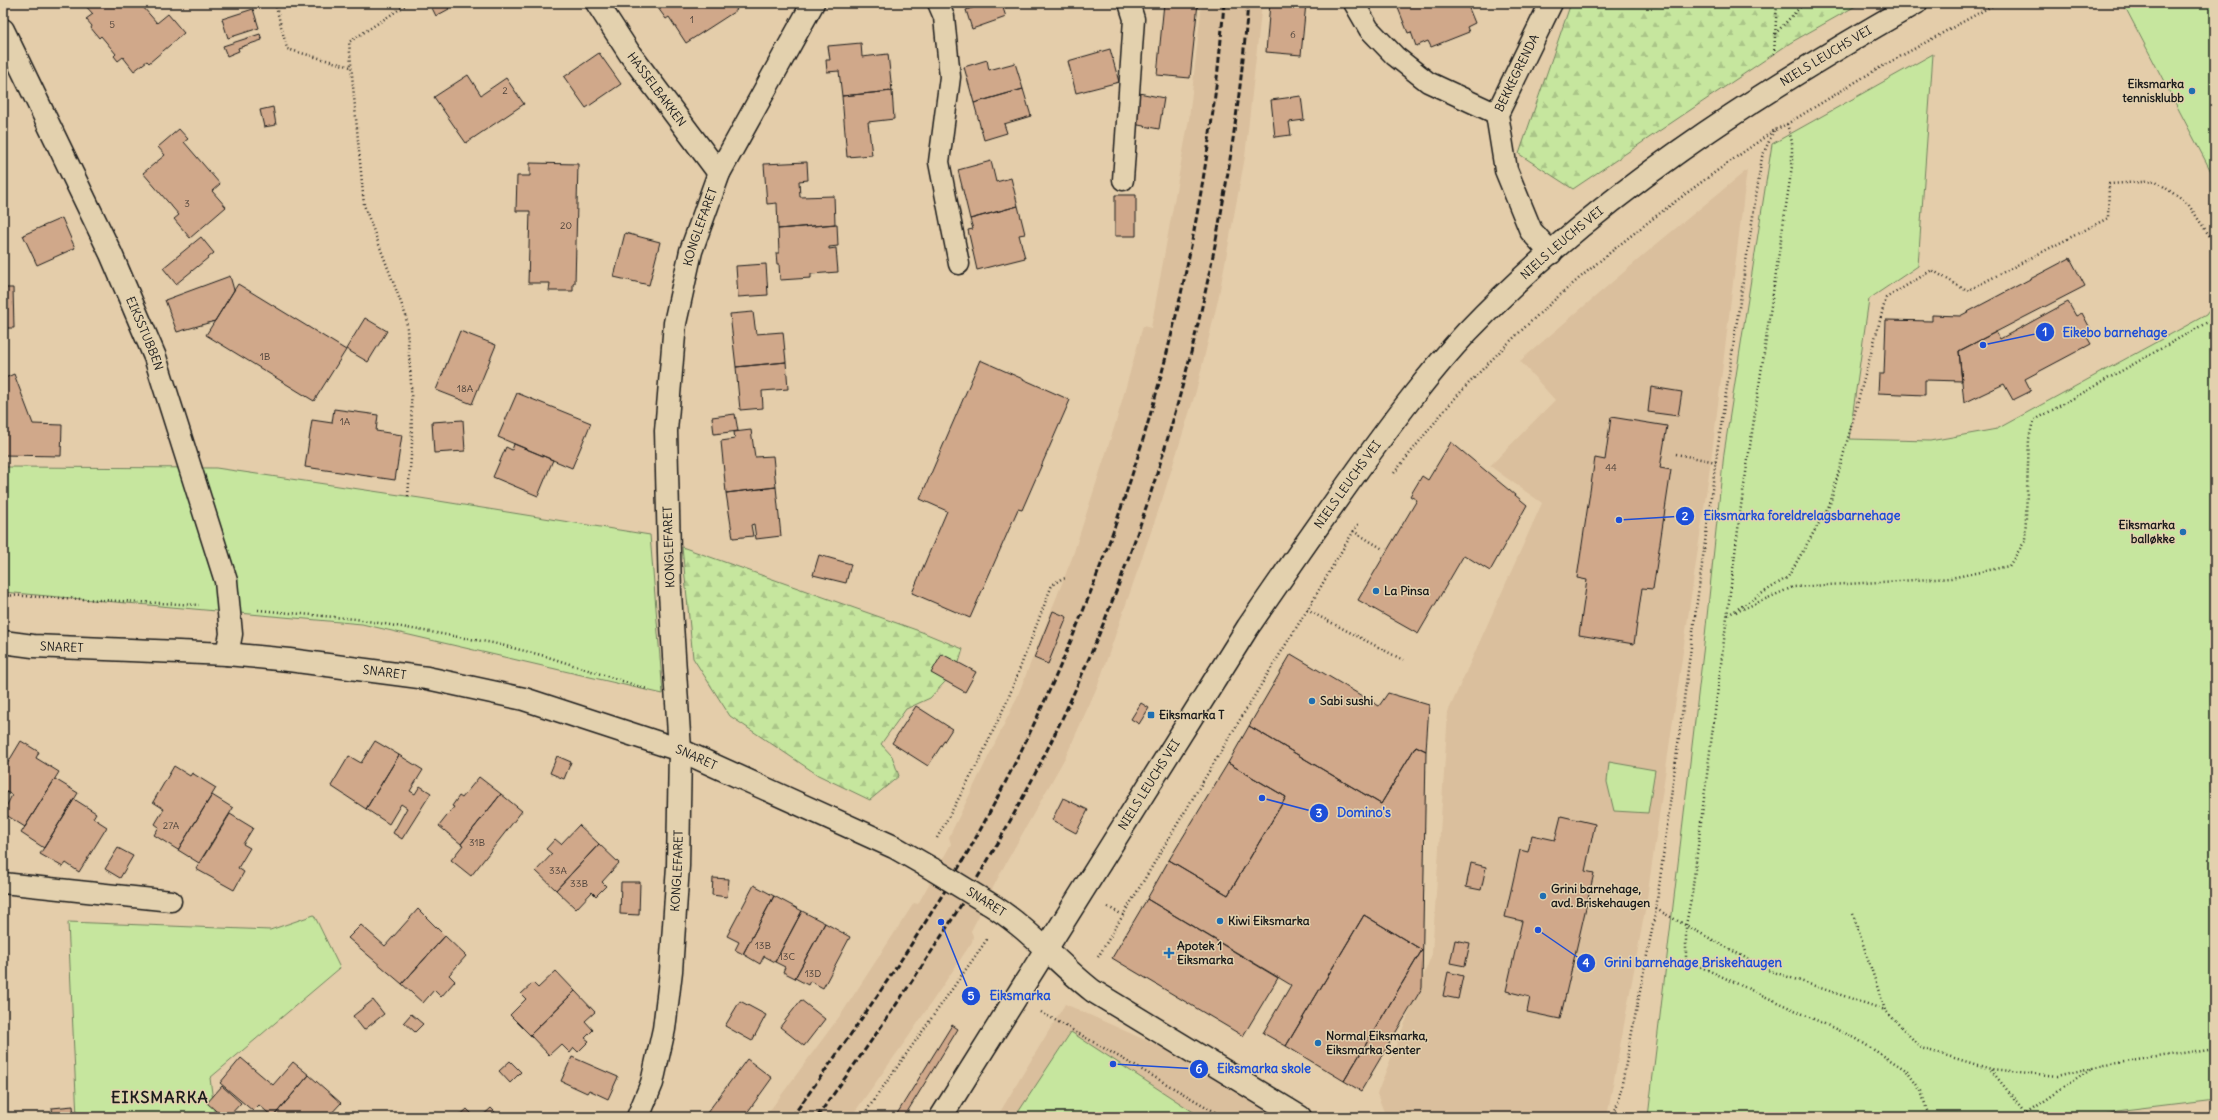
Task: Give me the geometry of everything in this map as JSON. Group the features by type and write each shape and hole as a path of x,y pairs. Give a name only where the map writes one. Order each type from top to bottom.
{"street":[{"name":"HASSELBAKKEN","path":"597,3 630,54 719,173"},
{"name":"KONGLEFARET","path":"638,1117 652,1083 664,1029 678,866 680,750 678,693 670,593 667,423 675,323 692,251 719,173 813,3"},
{"name":"BEKKEGRENDA","path":"1551,3 1497,114 1506,170 1531,231 1551,254"},
{"name":"NIELS LEUCHS VEI","path":"941,1117 1248,627 1336,500 1413,395 1449,352 1499,301 1551,254 1650,172 1775,86 1916,3"},
{"name":"EIKSSTUBBEN","path":"3,30 111,254 155,357 226,580 231,634 226,654"},
{"name":"SNARET","path":"3,642 33,646 226,654 355,668 426,678 524,699 680,750 894,847 934,870 988,903 1021,926 1068,971 1093,991 1300,1117"}],"lane":[{"path":"938,3 944,17 950,77 939,162 959,264"},
{"path":"1123,180 1134,19 1129,3"},
{"path":"1354,3 1369,29 1395,56 1428,82 1497,114"},
{"path":"3,883 171,901"}],"path":[{"path":"275,3 287,49 351,67"},
{"path":"408,496 412,435 411,382 406,316 364,205 349,42 409,3"},
{"path":"1774,55 1777,3"},
{"path":"1774,35 1804,3"},
{"path":"1391,477 1433,424 1476,376 1564,292 1656,214 1774,130 1787,124 1872,72 1997,3"},
{"path":"1787,124 1792,142 1792,166 1742,498 1692,893 1686,925 1686,960 1855,1038 1906,1070 1921,1091 1929,1117"},
{"path":"1613,1117 1619,1099 1656,908 1716,462 1762,157 1774,130"},
{"path":"1728,615 1788,577 1830,504 1886,298 1932,270 1967,291 2108,218 2109,184 2156,181 2188,204 2215,244"},
{"path":"1728,615 1793,587 1951,578 2009,566 2025,541 2029,439 2033,421 2215,318"},
{"path":"1676,454 1716,462"},
{"path":"1096,960 1242,714 1307,610 1337,556 1361,519"},
{"path":"1353,531 1383,549"},
{"path":"936,840 979,761 1008,698 1052,585 1061,578 1067,578"},
{"path":"3,595 229,606 356,619 439,633 545,656 644,689 678,693"},
{"path":"1307,610 1403,660"},
{"path":"1106,906 1123,915"},
{"path":"1656,908 1768,970 1885,1010"},
{"path":"1852,914 1885,1010 1921,1048 1991,1069 2057,1076 2093,1067 2215,1048"},
{"path":"862,1117 990,936"},
{"path":"1038,1010 1224,1117"},
{"path":"2020,1117 2093,1067"},
{"path":"1991,1069 2029,1117"}],"shaded area":[{"path":"1202,3 1262,3 1245,157 1218,300 1196,391 1162,500 1098,685 1067,754 1002,870 971,931 973,936 972,942 909,1036 851,1117 765,1117 842,1013 914,903 918,904 951,844 949,837 1016,700 1072,558 1116,422 1143,326 1151,328 1189,119"},
{"path":"1747,170 1712,453 1646,905 1607,1117 1386,1117 1377,1094 1432,954 1448,712 1542,503 1490,466 1555,400 1520,361 1659,242"},
{"path":"1065,1004 1259,1091 1284,1117 997,1117"}],"green space":[{"path":"1571,3 1861,3 1790,43 1573,189 1519,154"},
{"name":"Eiksmarka tennisklubb","path":"2123,3 2215,3 2215,179"},
{"path":"1933,54 1918,266 1869,299 1849,439 1930,441 1997,429 2206,315 2215,302 2215,1099 2116,1111 2098,1117 1648,1117 1705,636 1724,453 1772,144"},
{"path":"3,467 216,468 420,498 650,535 663,694 362,624 3,592"},
{"path":"682,547 922,632 963,649 957,669 930,698 906,709 881,744 892,756 899,776 870,800 818,775 730,716 693,658"},
{"path":"1609,762 1655,770 1648,813 1614,811 1607,782"},
{"path":"314,915 340,968 210,1078 215,1117 77,1117 68,922 270,930"},
{"path":"1071,1032 1201,1117 1015,1117"}],"building":[{"path":"83,3 145,3 143,7 157,23 168,14 184,33 149,63 147,61 134,71 123,57 118,61 114,56 116,54 101,36 99,38 91,28 92,26 86,19 93,14"},
{"path":"445,3 449,9 436,16 430,4"},
{"path":"660,3 732,3 737,10 686,43 669,17 666,19 658,8 661,6"},
{"path":"977,3 1018,3 1003,8 1006,17 972,29 966,10 978,6"},
{"path":"1164,3 1198,3 1190,78 1157,75"},
{"path":"1270,3 1306,3 1301,55 1266,52"},
{"path":"1396,3 1477,3 1468,6 1475,23 1467,27 1469,32 1431,47 1428,41 1416,46 1411,32 1408,33"},
{"path":"253,9 259,28 228,38 222,19"},
{"path":"260,34 262,40 238,48 239,51 227,56 223,46"},
{"path":"861,43 862,57 888,54 892,91 842,96 839,71 827,72 826,60 830,60 828,46"},
{"path":"1110,49 1119,82 1076,93 1068,61"},
{"path":"599,53 621,84 586,108 564,77"},
{"path":"987,60 989,70 1015,63 1023,89 974,103 964,67"},
{"path":"468,75 481,95 506,78 524,104 466,143 434,97"},
{"path":"1023,89 1031,116 1004,124 1007,133 984,140 974,103"},
{"path":"892,91 894,119 868,122 872,155 847,157 842,96"},
{"path":"1134,92 1164,98 1159,129 1128,123"},
{"path":"1301,96 1304,120 1289,122 1291,135 1275,137 1271,100"},
{"path":"273,107 276,125 264,127 260,110"},
{"path":"179,129 188,139 184,142 220,184 212,191 226,207 190,238 174,219 179,215 143,173 165,155 158,147"},
{"path":"991,161 996,182 1011,178 1018,206 970,219 958,170"},
{"path":"807,162 808,180 799,181 800,197 834,196 835,224 778,229 777,203 767,204 764,164"},
{"path":"530,163 578,164 575,283 573,284 573,291 549,291 550,283 528,283 530,211 516,211 517,176 530,176"},
{"path":"1115,195 1136,195 1136,236 1115,236"},
{"path":"1018,206 1025,234 1019,235 1025,258 977,270 968,230 973,229 970,219"},
{"path":"62,218 75,248 37,265 23,235"},
{"path":"837,224 838,246 829,247 829,249 836,248 838,272 811,274 811,278 780,280 779,264 777,264 776,253 779,253 778,229"},
{"path":"625,233 660,242 649,285 614,277"},
{"path":"201,237 214,253 176,284 163,268"},
{"path":"2070,258 2085,286 1959,351 1962,381 1925,380 1925,395 1878,393 1879,374 1884,374 1886,320 1932,321 1932,315 1960,316"},
{"path":"766,264 768,295 738,297 736,266"},
{"path":"230,276 234,290 215,321 177,332 165,300"},
{"path":"238,284 346,350 314,401 206,335"},
{"path":"3,288 13,288 14,328 3,328"},
{"path":"2068,302 2076,316 2082,313 2090,328 2084,332 2091,344 2025,379 2031,391 2013,400 2004,384 1964,403 1959,351 1996,332 2000,339"},
{"path":"753,312 756,334 783,332 786,362 736,367 730,314"},
{"path":"365,318 387,331 368,362 346,349"},
{"path":"460,331 496,345 472,404 436,390"},
{"path":"980,360 1070,400 1022,510 1018,509 970,618 912,593 947,511 920,499"},
{"path":"786,362 788,389 762,391 763,408 740,410 736,367"},
{"path":"14,374 33,424 62,425 61,456 3,455 3,379"},
{"path":"1651,387 1682,392 1678,416 1648,412"},
{"path":"517,393 591,423 572,468 498,437"},
{"path":"334,409 378,415 376,431 402,435 395,480 305,467 312,420 332,423"},
{"path":"735,414 738,431 714,434 712,417"},
{"path":"1611,417 1667,426 1660,468 1671,470 1653,589 1642,588 1634,644 1579,635 1587,580 1577,578 1595,458 1605,460"},
{"path":"463,420 465,451 434,453 432,422"},
{"path":"751,430 755,457 773,456 776,487 726,493 721,441 735,439 734,432"},
{"path":"1451,442 1527,505 1490,571 1464,555 1418,634 1358,600 1417,500 1410,496 1422,476 1428,480"},
{"path":"514,444 553,460 538,496 493,477 506,447 512,450"},
{"path":"776,487 781,536 756,539 754,524 751,525 753,536 733,538 726,493"},
{"path":"819,555 851,564 846,583 813,575"},
{"path":"1053,611 1067,617 1048,664 1034,658"},
{"path":"942,654 976,672 965,692 931,673"},
{"path":"1291,654 1379,706 1388,693 1429,705 1426,751 1416,746 1381,804 1249,726"},
{"path":"1141,703 1149,708 1139,724 1131,719"},
{"path":"916,706 952,729 928,766 892,743"},
{"path":"1249,726 1381,804 1416,746 1426,751 1422,988 1361,1091 1344,1081 1422,950 1364,915 1286,1046 1263,1033 1291,985 1147,899 1169,860 1228,895 1286,797 1228,763"},
{"path":"21,741 39,752 36,758 59,772 25,827 3,813 12,795 3,790 3,771"},
{"path":"375,741 399,755 366,809 331,786 349,756 361,763"},
{"path":"399,755 423,770 410,791 415,794 420,786 431,793 402,839 393,833 407,808 401,804 389,824 366,809"},
{"path":"557,756 571,762 564,779 550,773"},
{"path":"1228,763 1286,797 1228,895 1169,860"},
{"path":"174,766 190,776 192,773 216,788 178,850 154,835 159,827 155,824 164,809 153,802"},
{"path":"479,777 501,794 461,844 439,826 454,807 452,806 459,796 462,798"},
{"path":"55,779 78,793 44,848 21,833"},
{"path":"501,794 522,811 471,876 451,860 463,845 461,844"},
{"path":"212,795 233,808 199,863 178,850"},
{"path":"1063,798 1088,810 1076,833 1052,820"},
{"path":"74,799 96,813 93,818 107,827 79,872 66,863 63,867 40,854"},
{"path":"230,814 253,828 243,844 250,848 238,868 244,872 234,890 196,869"},
{"path":"1561,816 1595,824 1585,871 1594,873 1560,1019 1527,1012 1530,997 1506,991 1522,921 1505,917 1520,850 1528,852 1532,835 1555,840"},
{"path":"579,825 599,844 556,890 536,871 552,854 546,849 555,839 561,844"},
{"path":"599,844 619,863 602,882 606,886 596,896 592,892 576,909 556,890"},
{"path":"118,848 133,856 120,878 105,869"},
{"path":"1471,863 1486,867 1481,890 1466,887"},
{"path":"713,878 729,879 727,897 712,895"},
{"path":"621,882 640,882 639,915 620,914"},
{"path":"754,885 774,896 743,954 735,950 739,942 727,936"},
{"path":"774,896 802,911 775,962 764,956 760,964 743,954"},
{"path":"1147,899 1278,978 1243,1036 1112,958"},
{"path":"418,909 445,936 402,984 348,938 361,925 385,946"},
{"path":"802,911 825,923 795,978 783,972 785,967 775,962"},
{"path":"1364,915 1422,950 1344,1081 1286,1046"},
{"path":"825,923 850,937 823,988 810,981 808,985 795,978"},
{"path":"445,936 466,956 449,975 455,981 441,997 434,990 423,1003 402,984"},
{"path":"1455,940 1470,943 1465,966 1450,963"},
{"path":"556,971 575,991 530,1035 510,1015 526,999 521,994 533,983 538,988"},
{"path":"1448,972 1463,976 1458,999 1443,996"},
{"path":"575,991 595,1012 585,1021 593,1030 585,1038 589,1041 578,1052 574,1048 570,1053 561,1044 549,1055 530,1035"},
{"path":"373,1000 384,1014 364,1030 353,1016"},
{"path":"801,1000 825,1019 804,1046 780,1027"},
{"path":"740,1001 766,1015 752,1041 725,1026"},
{"path":"411,1014 423,1024 415,1032 404,1022"},
{"path":"952,1025 958,1029 904,1117 895,1117"},
{"path":"572,1057 618,1077 608,1099 589,1090 587,1093 561,1081"},
{"path":"241,1058 273,1085 293,1062 309,1075 273,1117 259,1105 253,1111 220,1083"},
{"path":"747,1059 772,1078 744,1117 704,1117"},
{"path":"510,1061 521,1072 510,1083 499,1071"},
{"path":"309,1075 341,1103 328,1117 273,1117"},
{"path":"222,1086 241,1103 228,1117 223,1117 207,1103"},
{"path":"73,1106 74,1117 53,1117 52,1108"},
{"path":"491,1108 500,1117 481,1117"},
{"path":"467,1109 475,1117 458,1117"}],"railway":[{"path":"792,1117 840,1050 909,948 973,843 1024,745 1069,644 1109,541 1144,436 1173,330 1196,222 1213,113 1224,3"},
{"path":"817,1117 908,987 951,921 992,853 1044,756 1090,655 1131,550 1166,442 1196,333 1219,223 1237,112 1248,3"}],"place":[{"name":"Eiksmarka tennisklubb","path":"2192,91"},
{"name":"Eikebo barnehage","path":"1983,345"},
{"name":"Eiksmarka foreldrelagsbarnehage","path":"1619,520"},
{"name":"Eiksmarka balløkke","path":"2183,532"},
{"name":"La Pinsa","path":"1376,591"},
{"name":"Sabi sushi","path":"1312,701"},
{"name":"Eiksmarka T","path":"1151,715"},
{"name":"Domino's","path":"1262,798"},
{"name":"Grini barnehage, avd. Briskehaugen","path":"1543,896"},
{"name":"Kiwi Eiksmarka","path":"1220,921"},
{"name":"Eiksmarka","path":"941,922"},
{"name":"Grini barnehage Briskehaugen","path":"1538,930"},
{"name":"Apotek 1 Eiksmarka","path":"1169,953"},
{"name":"Normal Eiksmarka, Eiksmarka Senter","path":"1318,1043"},
{"name":"Eiksmarka skole","path":"1113,1064"}],"district":[{"name":"EIKSMARKA","path":"160,1097"}]}
